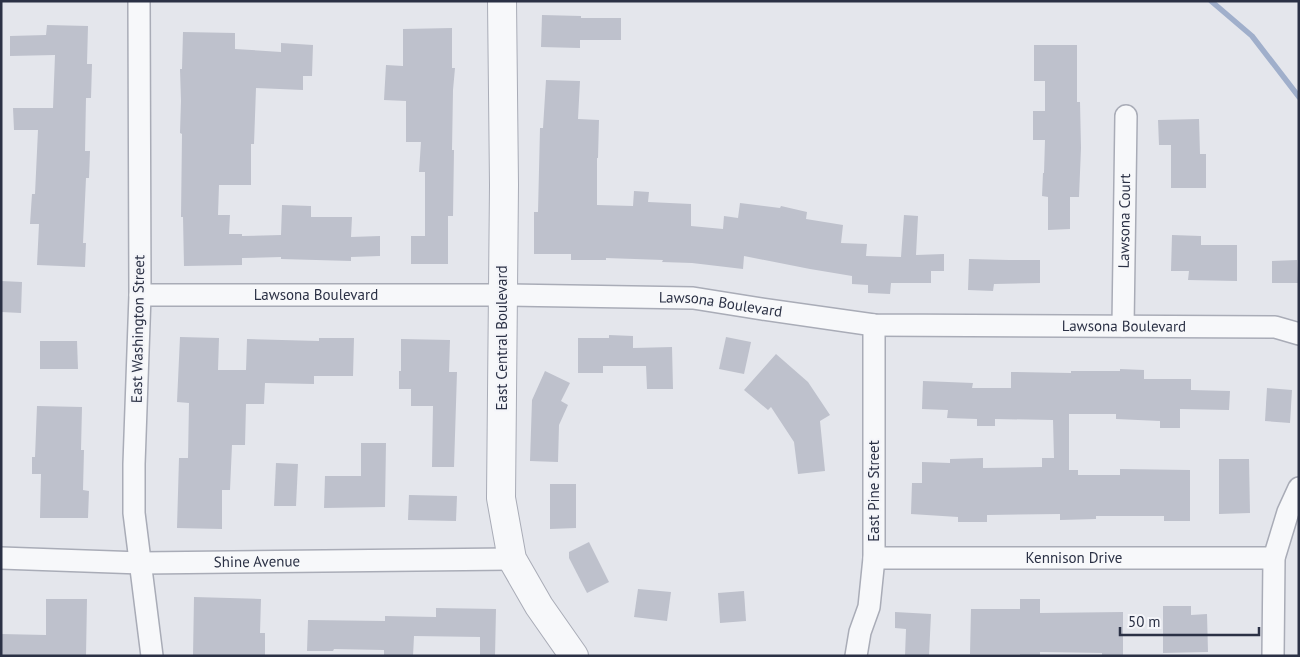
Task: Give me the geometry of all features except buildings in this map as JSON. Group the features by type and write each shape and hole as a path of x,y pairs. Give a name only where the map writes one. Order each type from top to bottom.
{"street":[{"name":"East Washington Street","path":"139,1 140,295 134,513 152,656"},
{"name":"East Central Boulevard","path":"502,1 504,185 501,498 512,559 539,606 574,656"},
{"name":"Lawsona Court","path":"1123,326 1126,116"},
{"name":"Lawsona Boulevard","path":"140,295 502,295 693,298 874,325 1275,327 1299,334"},
{"name":"East Pine Street","path":"856,656 860,632 869,607 874,558 874,325"},
{"path":"1273,656 1274,558 1288,512 1299,488"},
{"name":"Shine Avenue","path":"1,558 141,563 512,559"},
{"name":"Kennison Drive","path":"874,558 1274,558"},
{"path":"1274,618 1284,656"}],"waterway":[{"path":"1211,1 1252,36 1299,97"}]}
